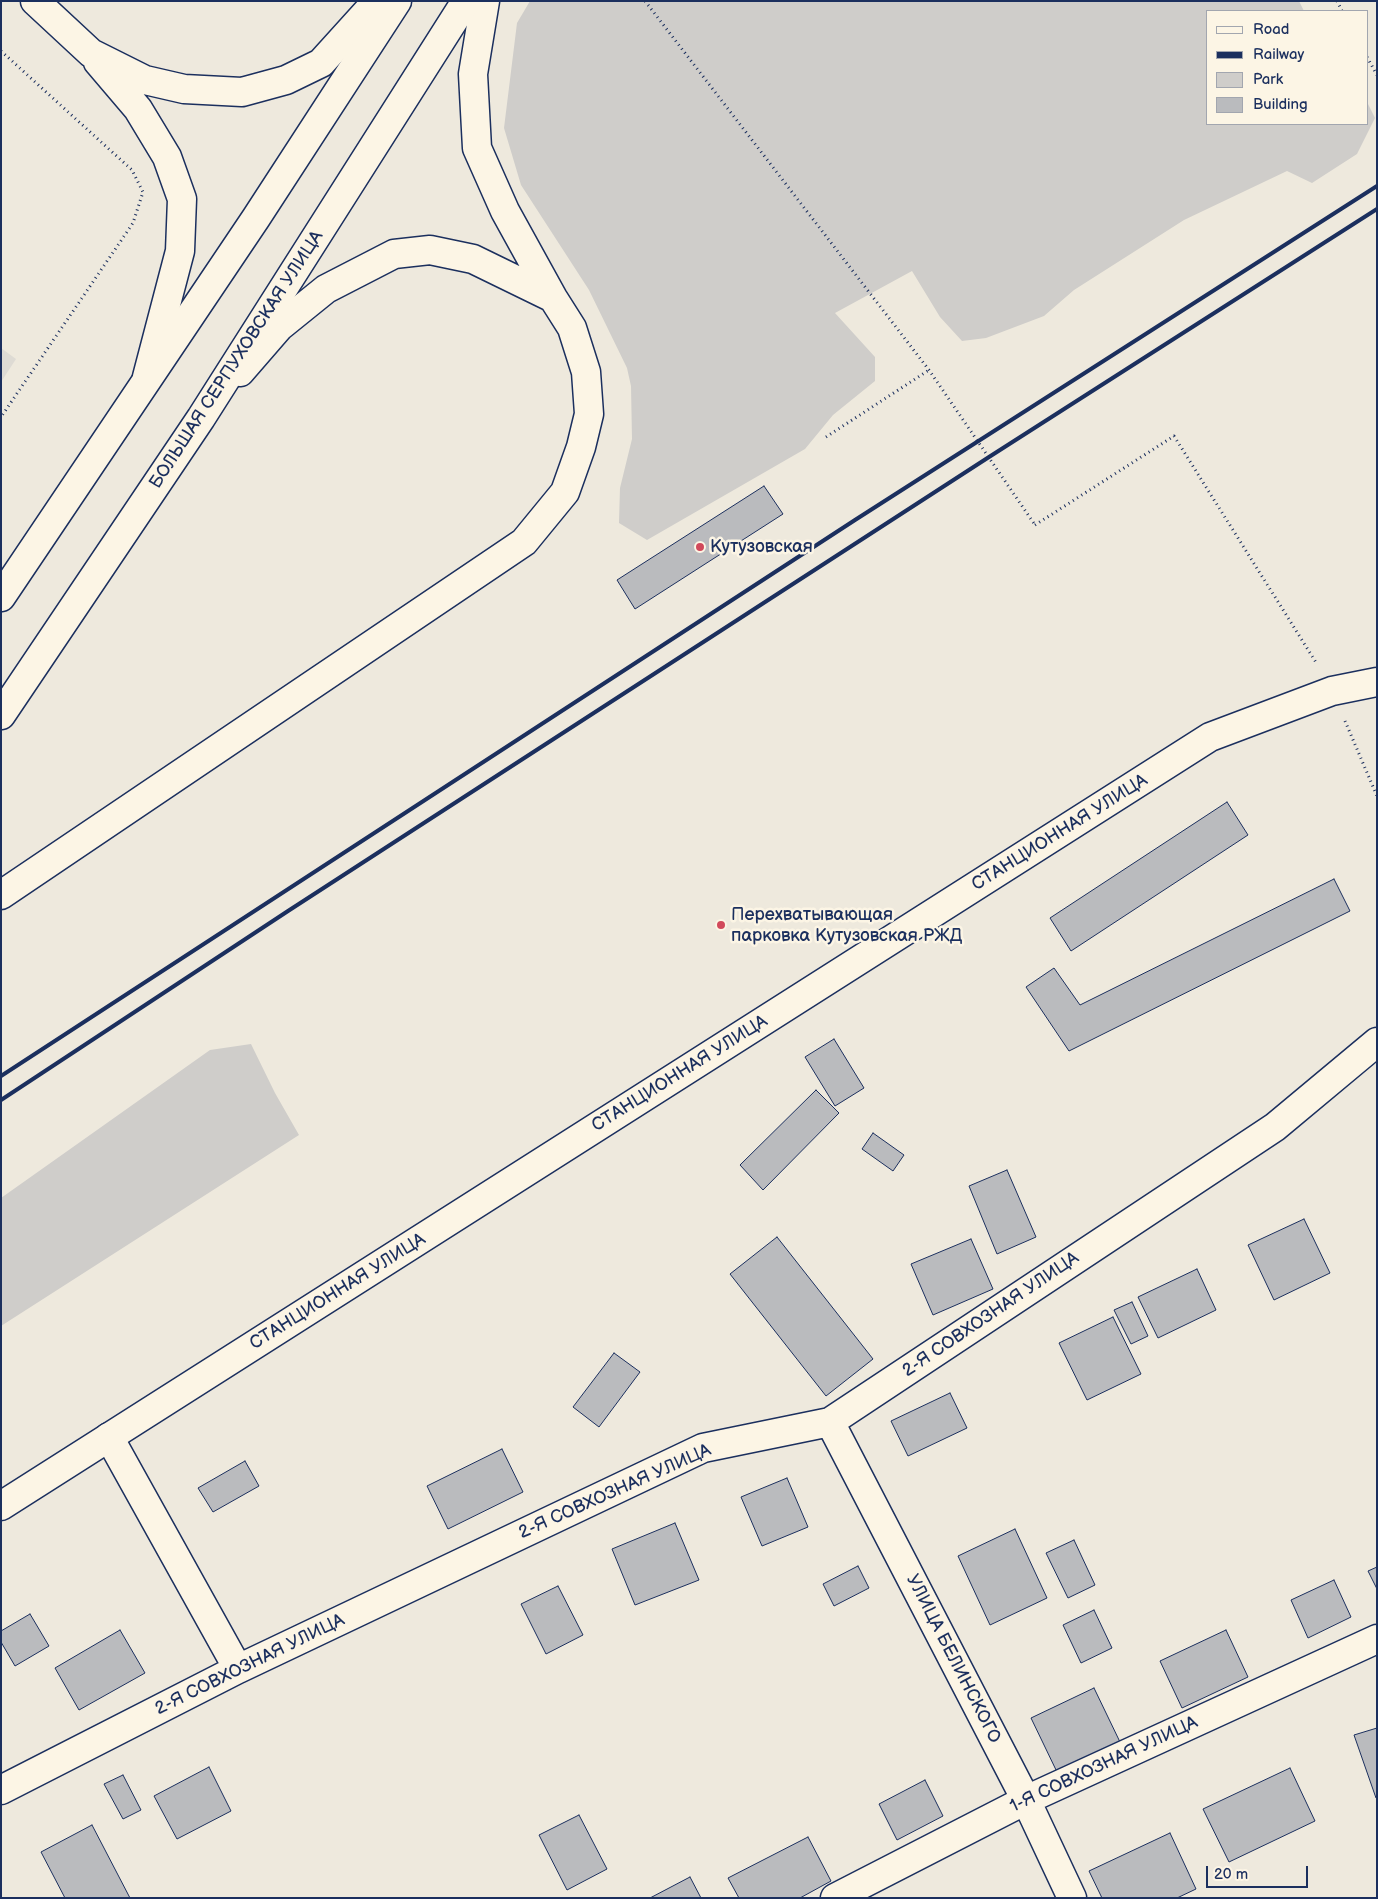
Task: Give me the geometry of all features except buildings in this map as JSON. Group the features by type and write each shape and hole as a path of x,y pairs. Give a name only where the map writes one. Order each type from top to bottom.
{"street":[{"path":"35,1 91,53 138,109 167,157 182,199 180,251 145,384"},
{"path":"91,53 145,80 184,89 242,92 286,80 321,63 377,1"},
{"path":"1,597 256,218 397,1"},
{"name":"БОЛЬШАЯ СЕРПУХОВСКАЯ УЛИЦА","path":"1,714 201,418 466,1"},
{"path":"1,895 524,542 565,492 581,447 589,414 586,372 572,328 553,298 505,211 477,148 473,74 485,1"},
{"path":"201,418 279,327 326,289 394,254 430,250 473,259 553,298"},
{"name":"СТАНЦИОННАЯ УЛИЦА","path":"1,1506 1210,737 1332,691 1377,682"},
{"name":"2-Я СОВХОЗНАЯ УЛИЦА","path":"1,1790 238,1669 703,1448 830,1422 1275,1127 1377,1042"},
{"name":"УЛИЦА БЕЛИНСКОГО","path":"830,1422 1026,1800 1072,1898"},
{"path":"109,1437 238,1669"},
{"name":"1-Я СОВХОЗНАЯ УЛИЦА","path":"835,1898 1026,1800 1377,1639"}],"path":[{"path":"645,1 929,370 1035,526 1174,436 1306,643 1332,691 1377,796"},
{"path":"1,52 132,170 143,192 133,223 1,417"},
{"path":"1368,59 1377,75"},
{"path":"826,438 929,370"}],"shaded area":[{"path":"1,348 16,359 1,382"}],"green space":[{"path":"530,1 1299,1 1304,10 1206,10 1206,125 1368,125 1368,104 1375,118 1357,154 1312,183 1287,171 1184,220 1074,290 1044,316 986,338 962,341 940,317 912,271 835,313 875,357 875,381 833,415 805,449 647,540 619,523 620,488 632,439 631,386 627,368 589,290 521,185 504,128 517,23"},
{"path":"251,1044 275,1093 299,1135 1,1326 1,1198 210,1050"}],"railway":[{"path":"1,1076 855,520 1377,186"},
{"path":"1,1100 288,911 989,457 1377,209"}],"place":[{"name":"Кутузовская","path":"700,547"},
{"name":"Перехватывающая парковка Кутузовская РЖД","path":"721,925"}]}
